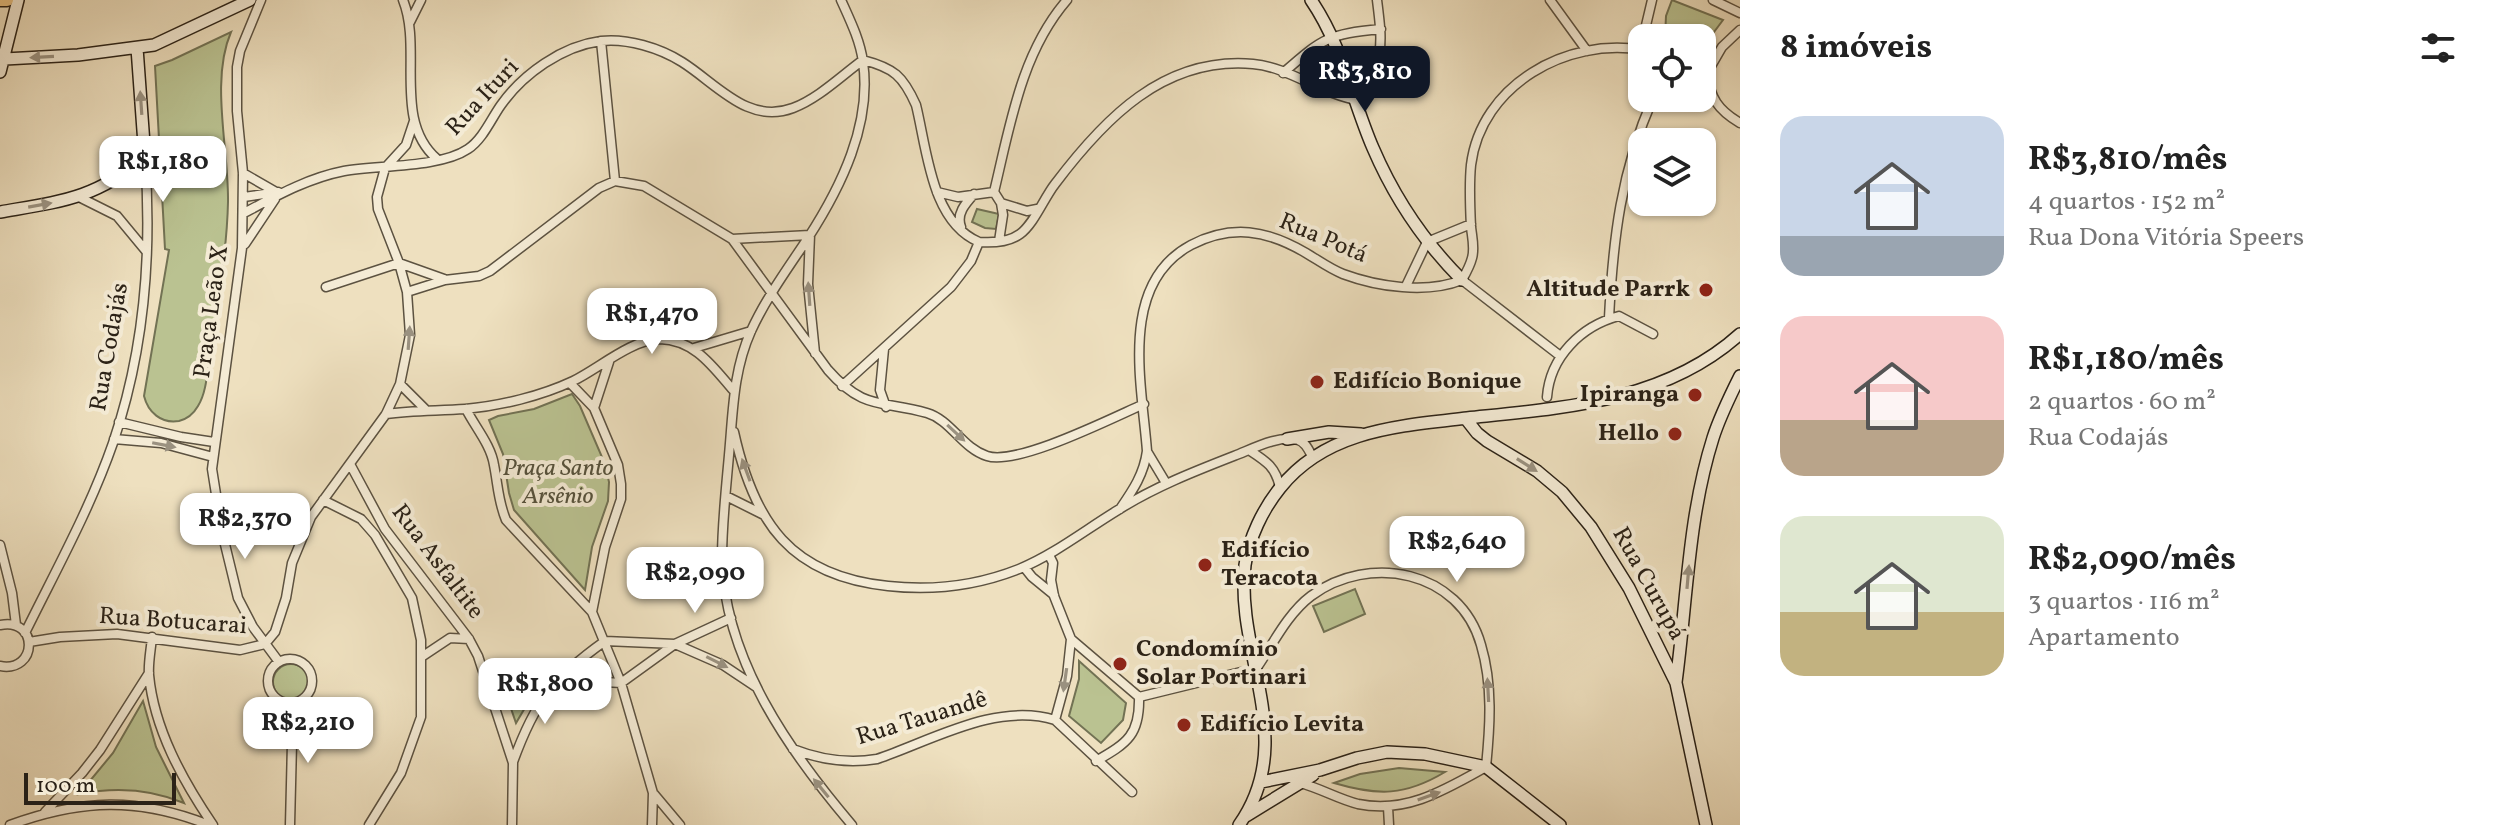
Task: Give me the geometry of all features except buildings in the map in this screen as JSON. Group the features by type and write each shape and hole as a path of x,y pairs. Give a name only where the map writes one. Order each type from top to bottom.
{"main road":[{"path":"0,0 7,0"}],"street":[{"path":"0,72 18,0"},
{"path":"5,59 137,48 174,37 250,0"},
{"name":"Praça Leão X","path":"261,0 240,51 237,67 244,197 242,248 214,442 213,484 238,598 279,662"},
{"path":"403,0 409,23 414,121 423,145 437,159"},
{"path":"409,23 421,0"},
{"path":"841,0 855,30 863,60 864,107 854,147 810,235 751,331 733,390 722,558 731,618 756,688 816,782 852,825"},
{"path":"999,241 1003,215 1001,203 994,192 1022,82 1037,44 1067,0"},
{"path":"1311,0 1349,76 1372,146 1389,181 1427,242 1462,280 1559,355"},
{"path":"1357,100 1377,67 1381,29 1377,0"},
{"path":"1550,0 1587,51"},
{"path":"1647,24 1652,0"},
{"path":"1713,0 1740,13"},
{"path":"1283,73 1331,35 1381,29"},
{"path":"1716,56 1740,30"},
{"path":"601,41 615,181"},
{"name":"Rua Ituri","path":"244,213 281,193 324,176 437,159 470,148 503,101 523,79 567,52 601,41 630,43 659,50 730,98 761,112 778,112 796,107 863,60"},
{"path":"1462,280 1472,261 1471,166 1475,144 1497,104 1544,64 1587,51 1628,47"},
{"name":"Rua Codajás","path":"0,666 11,667 21,662 28,653 27,637 90,502 119,422 145,295 145,158 137,48"},
{"path":"863,60 894,71 910,91 944,211 962,231 979,242 999,241 1021,233 1096,132 1127,104 1164,82 1198,67 1255,64 1357,100"},
{"path":"1716,104 1740,123"},
{"path":"1609,318 1617,222 1626,172 1647,112"},
{"path":"265,644 275,632 281,616 297,548 311,517 386,414 400,384 410,335 407,292 378,209 379,186 385,168 406,145 414,121"},
{"path":"0,212 79,197 103,187 145,158"},
{"path":"242,248 254,226 281,193 243,173"},
{"path":"407,292 490,271 573,206 615,181 644,186 732,239 842,386 861,398 886,407 931,414 988,457 1021,455 1144,404"},
{"path":"937,192 958,197 994,192"},
{"name":"Rua Ituri","path":"244,197 281,193"},
{"path":"962,231 958,220 975,194"},
{"path":"79,197 117,216 147,252"},
{"path":"1001,203 1027,211 1037,209"},
{"path":"1406,286 1427,242 1471,224"},
{"name":"Rua Potá","path":"1120,509 1139,480 1147,451 1140,327 1150,287 1166,265 1186,248 1211,235 1257,233 1291,246 1342,274 1432,288 1462,280"},
{"path":"732,239 810,235"},
{"path":"810,235 808,284 816,354"},
{"path":"842,386 951,287 971,261 979,242"},
{"path":"326,287 399,263 445,280"},
{"path":"1547,397 1548,384 1559,355 1609,318 1619,316 1653,334"},
{"path":"694,348 751,331"},
{"path":"1242,821 1261,782 1266,733 1247,618 1245,565 1252,537 1280,488 1313,458 1361,434 1402,426 1571,406 1645,389 1707,360 1740,334"},
{"path":"386,414 425,409 466,409 530,395 570,383 646,341 673,341 694,348 733,390"},
{"path":"884,348 880,390 886,407"},
{"path":"594,408 609,362"},
{"path":"1676,683 1690,553 1712,441 1740,376"},
{"path":"570,383 594,408 618,465 621,484 621,499 605,547 592,612"},
{"path":"400,384 425,409"},
{"path":"466,409 488,446 494,464 499,505 506,520 592,612 605,641 621,683 653,793 652,825"},
{"name":"Rua Curupá","path":"1466,419 1483,438 1537,471 1562,492 1602,544 1629,588 1676,683 1706,825"},
{"path":"119,422 214,442"},
{"path":"732,424 764,515 785,544 801,558 833,576 918,589 938,589 987,579 1024,567 1049,555 1166,483 1249,450 1329,432 1361,434"},
{"path":"114,439 161,443 213,457"},
{"path":"1287,439 1304,443 1313,458"},
{"path":"1249,450 1272,466 1280,488"},
{"name":"Rua Potá","path":"1147,451 1166,483"},
{"name":"Rua Asfaltite","path":"350,464 385,529 469,639 489,686 513,763 512,825"},
{"path":"726,496 764,515"},
{"name":"Rua Asfaltite","path":"323,500 361,519 375,535 412,598"},
{"path":"0,545 10,582 16,625 27,637"},
{"path":"1049,555 1053,563 1054,596 1071,639 1139,697"},
{"path":"1024,567 1054,596"},
{"path":"1037,579 1052,571"},
{"path":"1256,669 1291,616 1308,598 1335,581 1364,572 1392,572 1414,577 1447,597 1463,612 1477,633 1488,682 1486,767"},
{"path":"369,825 387,799 411,749 421,717 423,656 412,598 430,589"},
{"path":"489,686 557,679 621,683 675,644 731,618"},
{"path":"0,625 16,625"},
{"name":"Rua Botucarai","path":"27,637 117,634 240,650 265,644"},
{"path":"152,637 149,673 154,699 175,763 211,825"},
{"path":"423,656 450,638 469,639"},
{"path":"1071,639 1064,688 1055,720 1132,792"},
{"path":"1655,640 1666,647 1674,646 1682,639"},
{"path":"513,763 524,732 557,679 605,641 675,644 723,665 756,688"},
{"path":"296,659 312,675 311,690 306,697 293,703 279,700 271,691 269,678 279,662 296,659"},
{"path":"1139,697 1241,672"},
{"path":"45,812 100,750 149,673"},
{"path":"1096,761 1132,736 1138,726 1139,697"},
{"path":"290,825 293,703"},
{"name":"Rua Tauandê","path":"793,749 813,757 859,762 877,759 1003,716 1024,714 1055,720"},
{"path":"1261,782 1387,752 1425,754 1486,767 1560,825"},
{"path":"1300,783 1355,803 1388,807 1421,800 1446,790 1486,767"},
{"path":"1242,821 1320,770"},
{"path":"653,793 680,825"},
{"path":"10,825 45,812 132,804 179,813 211,825"},
{"path":"1388,807 1389,825"}],"green space":[{"path":"1672,0 1723,20 1716,29 1716,24 1666,24"},
{"path":"231,32 225,51 221,93 228,181 227,220 207,378 196,409 185,419 166,421 152,412 144,396 169,250 165,249 155,66"},
{"path":"977,209 999,214 996,229 972,222"},
{"name":"Praça Santo Arsênio","path":"572,394 605,464 609,482 608,501 592,547 585,590 514,510 503,454 489,420 534,409"},
{"path":"1355,589 1365,614 1324,632 1313,606"},
{"path":"1079,661 1126,703 1123,720 1101,743 1069,716 1079,679"},
{"path":"291,664 304,669 309,682 304,695 291,700 278,695 273,682 278,669"},
{"path":"536,689 516,723 506,694"},
{"path":"143,701 156,747 184,803 132,791 106,790 79,794 113,753"},
{"path":"1399,768 1445,772 1417,786 1391,791 1378,792 1334,783 1360,774"}],"place":[{"name":"Altitude Parrk","path":"1706,290"},
{"name":"Edifício Bonique","path":"1317,382"},
{"name":"Ipiranga","path":"1695,395"},
{"name":"Hello","path":"1675,434"},
{"name":"Edifício Teracota","path":"1205,565"},
{"name":"Condomínio Solar Portinari","path":"1120,664"},
{"name":"Edifício Levita","path":"1184,725"}]}
